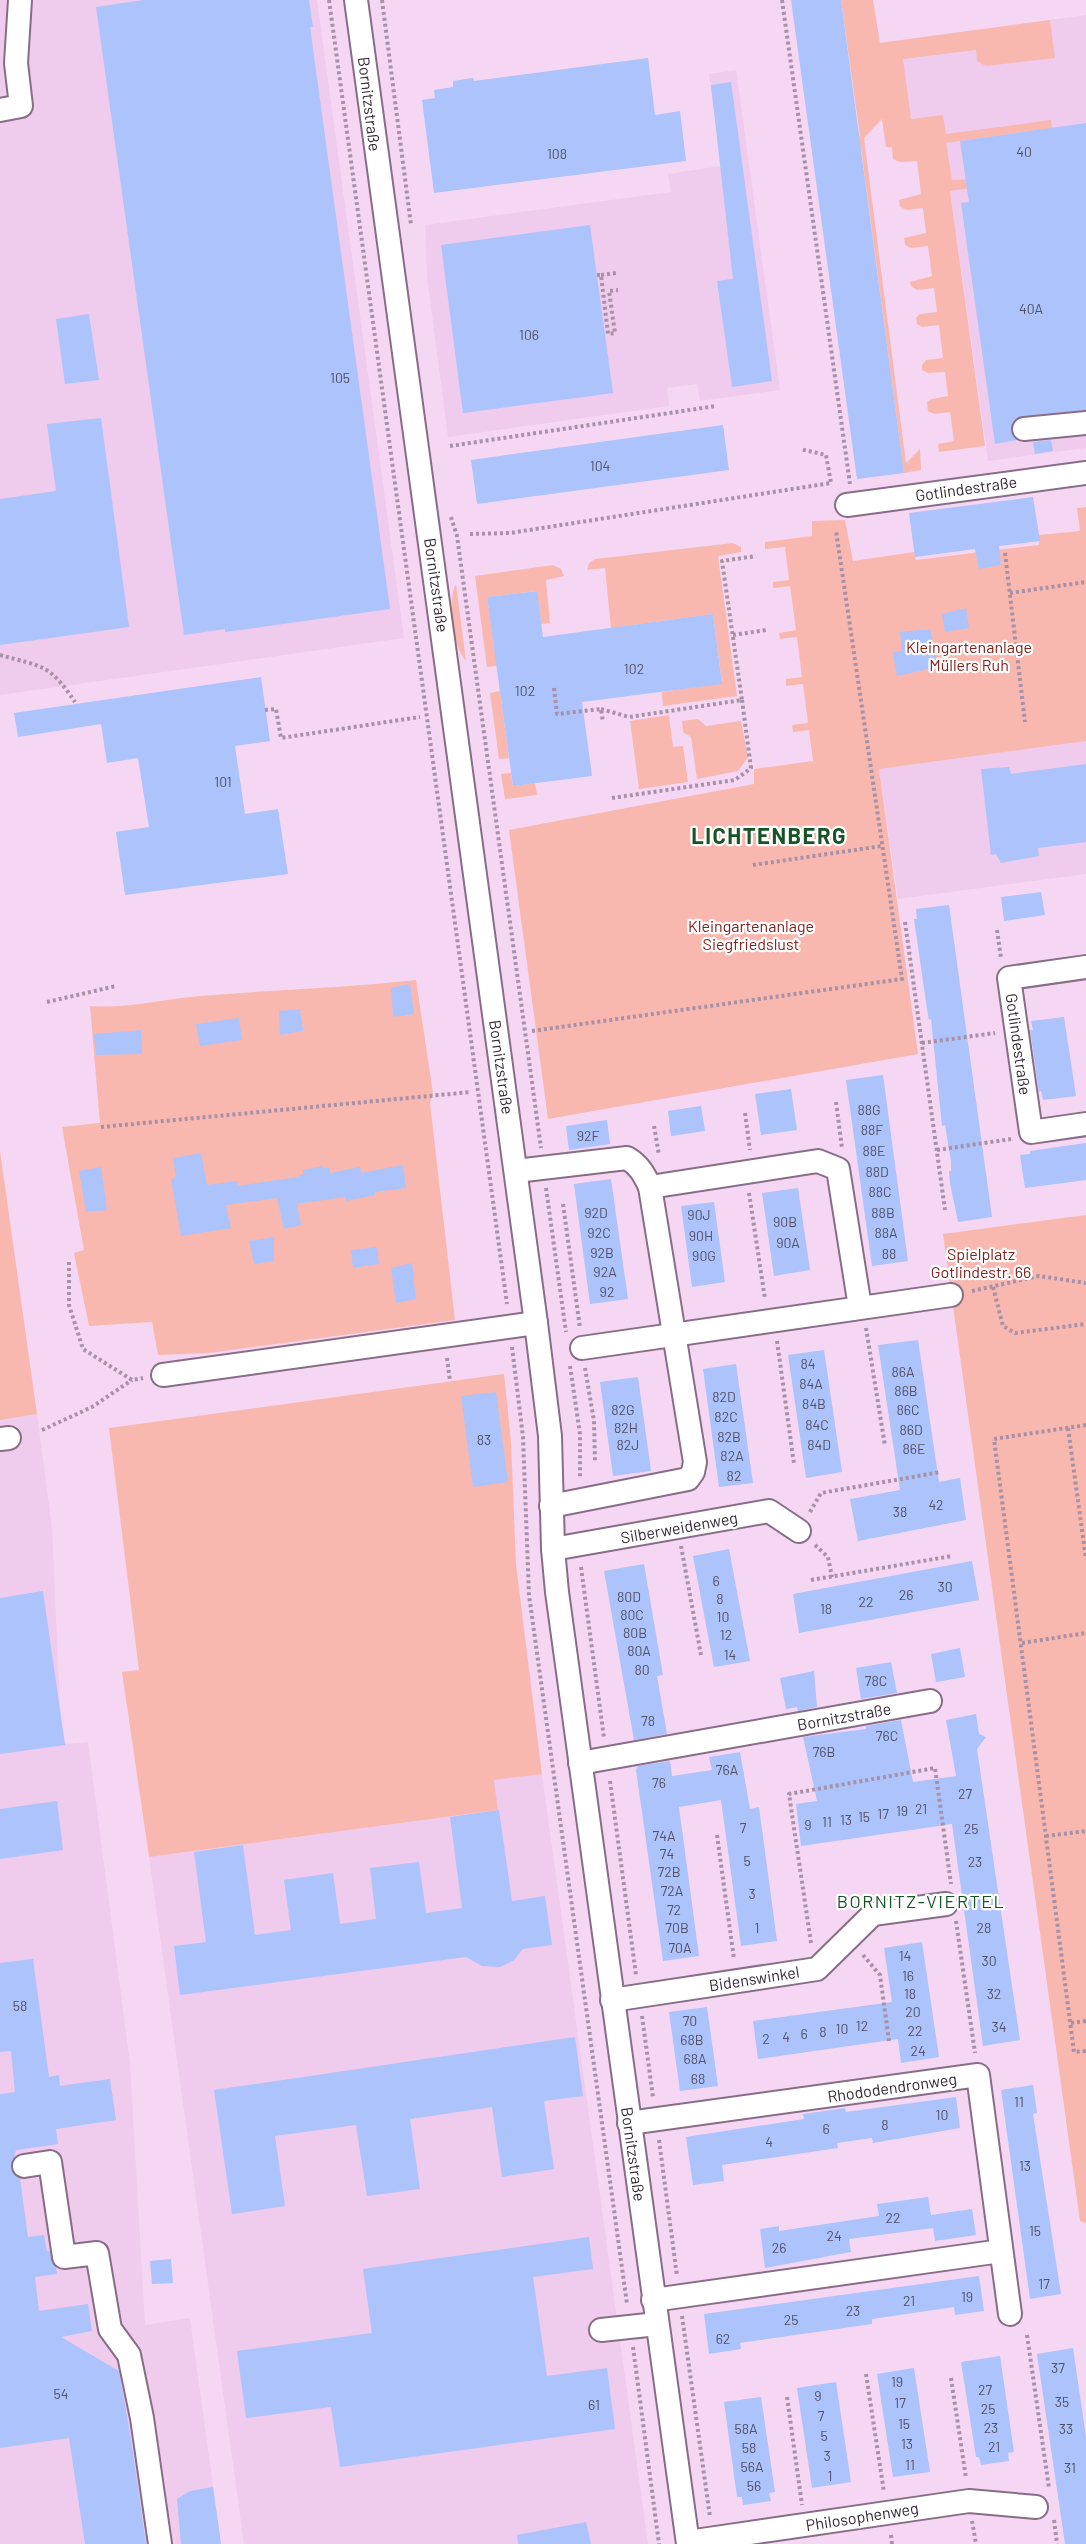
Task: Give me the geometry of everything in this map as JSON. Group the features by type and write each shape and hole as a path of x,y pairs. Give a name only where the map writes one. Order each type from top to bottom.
{"street":[{"path":"0,110 21,106 16,63 20,0"},
{"name":"Bornitzstraße","path":"356,0 536,1323 549,1428 553,1549 612,2000 688,2543"},
{"path":"1024,429 1086,423"},
{"name":"Gotlindestraße","path":"849,495 1086,472"},
{"name":"Gotlindestraße","path":"1031,1132 1009,978 1086,967"},
{"path":"1031,1132 1086,1124"},
{"path":"516,1170 614,1157 627,1158 637,1164 650,1187 694,1462 693,1472 688,1479 551,1506"},
{"path":"650,1187 818,1161 838,1169 860,1307"},
{"path":"582,1348 951,1295"},
{"path":"163,1375 536,1323"},
{"name":"Silberweidenweg","path":"553,1549 769,1511 799,1531"},
{"name":"Bornitzstraße","path":"580,1763 930,1701"},
{"name":"Bidenswinkel","path":"612,2000 817,1969 873,1914 949,1898"},
{"name":"Rhododendronweg","path":"629,2123 978,2075 1010,2314"},
{"path":"24,2166 50,2162 64,2257 98,2253 110,2329 129,2355 142,2418 160,2544"},
{"path":"653,2300 1001,2251"},
{"path":"601,2330 657,2324"},
{"name":"Philosophenweg","path":"688,2543 969,2501 1046,2505"}],"path":[{"path":"329,0 510,1327 523,1437 529,1595 658,2544"},
{"path":"782,0 849,495"},
{"path":"616,273 599,275 608,334 615,333 609,291 618,290"},
{"path":"450,447 716,406"},
{"path":"470,534 510,533 831,483 826,455 800,449"},
{"path":"532,1031 902,979 836,531"},
{"path":"1005,553 1025,722"},
{"path":"612,798 742,777 751,768 722,561 756,556"},
{"path":"1010,593 1086,582"},
{"path":"733,635 766,630"},
{"path":"0,655 21,658 45,667 57,677 75,702"},
{"path":"554,688 557,714 601,709 629,717 742,700"},
{"path":"265,710 276,709 280,738 420,717"},
{"path":"601,709 603,722"},
{"path":"753,865 883,846"},
{"path":"905,922 945,1210"},
{"path":"47,1002 116,986"},
{"path":"922,1043 1017,1030"},
{"path":"101,1127 471,1092"},
{"path":"836,1102 843,1154 838,1169"},
{"path":"745,1113 749,1172 794,1464"},
{"path":"937,1150 1023,1137 1031,1132"},
{"path":"69,1262 69,1305 83,1350 132,1380"},
{"path":"951,1295 1039,1276 1086,1283"},
{"path":"993,1287 1003,1326 1015,1333 1086,1324"},
{"path":"867,1332 885,1446"},
{"path":"42,1430 92,1407 132,1380 163,1375"},
{"path":"1086,1425 994,1439 1074,2052 1086,2051"},
{"path":"1068,1428 1086,1559"},
{"path":"832,1577 828,1557 799,1531 821,1493 940,1472"},
{"path":"678,1527 701,1655"},
{"path":"811,1580 952,1556"},
{"path":"1021,1643 1086,1633"},
{"path":"817,1969 805,1911 789,1794 935,1768 949,1898"},
{"path":"1046,1836 1086,1831"},
{"path":"717,1835 737,1981"},
{"path":"957,1929 978,2075"},
{"path":"849,1938 880,1975 889,2041"},
{"path":"1071,2023 1086,2021"},
{"path":"1027,2335 1046,2505 1057,2544"},
{"path":"866,2374 892,2544"},
{"path":"951,2378 976,2544"},
{"path":"787,2397 805,2525"}],"shaded area":[{"path":"0,0 317,0 404,638 0,695"},
{"path":"1086,15 1086,448 988,461 943,139 886,147 872,44"},
{"path":"736,70 780,390 700,401 697,384 667,388 669,406 448,437 427,276 425,225 671,192 668,174 721,166 709,74"},
{"path":"1086,741 1086,874 898,899 879,769"},
{"path":"37,1414 52,1528 60,1708 65,1744 88,1742 130,2063 145,2325 190,2318 221,2544 0,2544 0,1420"},
{"path":"542,1774 648,2544 244,2544 149,1857 498,1810 494,1780"}],"green space":[{"path":"841,0 873,0 880,43 1050,20 1055,58 986,66 977,61 976,50 903,59 911,119 943,115 946,134 1051,120 1052,128 946,143 952,180 1050,177 950,191 985,446 939,452 938,444 954,441 950,412 934,414 928,411 927,402 948,396 945,372 928,373 922,370 922,365 926,360 943,358 939,325 922,327 917,324 916,318 920,314 937,312 934,288 917,290 911,286 910,282 932,276 928,246 911,248 905,245 904,238 926,233 923,208 907,210 900,207 899,200 921,194 917,161 900,162 893,159 892,147 886,147 882,119 864,138 906,463 920,449 921,470 904,473 861,148 854,137 860,136"},
{"name":"Kleingartenanlage Siegfriedslust","path":"1086,507 1086,741 879,769 918,1054 548,1119 509,830 754,784 754,769 813,761 809,730 793,732 792,725 808,723 803,684 786,686 786,679 802,677 797,637 780,639 779,633 796,630 790,586 773,588 773,582 789,580 785,547 765,549 765,542 812,536 812,521 845,520 853,561 914,552 916,560 1039,545 1039,535 1080,531 1077,508"},
{"path":"733,543 741,547 741,552 718,556 737,696 663,706 662,692 722,683 713,614 611,628 605,568 587,570 589,563 595,559"},
{"path":"553,565 561,569 564,576 546,580 550,623 541,624 536,591 487,597 497,666 487,667 475,576"},
{"path":"456,584 466,661 461,655 453,624 452,601"},
{"path":"500,691 509,758 499,759 490,693"},
{"path":"669,715 673,747 683,746 688,782 639,789 630,721"},
{"path":"698,719 706,726 741,721 748,757 738,771 697,779 691,737 683,732 682,721"},
{"path":"511,773 513,786 535,783 537,795 505,799 501,774"},
{"path":"416,980 433,1093 430,1103 455,1320 209,1353 158,1355 152,1322 89,1326 74,1253 84,1250 62,1127 100,1123 90,1006 131,1005 200,996"},
{"path":"0,1151 37,1414 0,1420"},
{"name":"Spielplatz Gotlindestr. 66","path":"1086,1215 1086,2223 1080,2221 943,1234"},
{"path":"504,1374 511,1441 516,1564 542,1774 494,1780 498,1810 149,1857 122,1672 139,1670 109,1428"}],"building":[{"path":"143,0 309,0 313,27 310,27 390,609 225,632 225,629 184,635 96,7"},
{"path":"791,0 841,0 904,473 857,479"},
{"path":"648,58 655,115 680,111 686,161 434,193 422,100 435,98 434,90 453,87 453,81 473,78 474,81"},
{"path":"731,82 772,381 732,387 717,281 733,279 711,85"},
{"path":"1086,123 1086,410 1022,416 1012,424 1011,431 1017,440 995,444 961,203 969,202 960,141"},
{"path":"590,225 613,393 463,413 441,245"},
{"path":"89,314 99,380 65,384 56,319"},
{"path":"101,418 129,627 0,645 0,499 56,491 47,424"},
{"path":"723,425 729,470 477,504 471,460"},
{"path":"1051,440 1053,451 1035,454 1033,442"},
{"path":"1033,497 1040,541 999,546 1001,565 979,569 975,549 915,557 909,513"},
{"path":"537,591 543,637 713,614 722,684 582,702 592,776 513,786 487,597"},
{"path":"966,608 969,628 945,632 942,614"},
{"path":"930,629 938,667 897,676 893,652 902,651 900,632"},
{"path":"261,677 270,741 235,746 245,814 278,809 288,874 125,895 116,832 149,827 138,758 107,763 101,724 18,737 14,713"},
{"path":"1086,764 1086,842 1038,848 1039,856 1001,863 996,854 991,855 981,769 1009,767 1011,774"},
{"path":"1041,892 1045,915 1004,921 1001,897"},
{"path":"949,905 992,1217 958,1222 950,1183 951,1161 945,1125 942,1126 931,1019 929,1020 927,1009 914,919 917,919 916,909"},
{"path":"410,984 414,1014 393,1017 391,988"},
{"path":"300,1009 303,1031 280,1035 279,1011"},
{"path":"1064,1017 1076,1096 1043,1100 1041,1091 1039,1092 1030,1030 1033,1030 1031,1021"},
{"path":"239,1018 242,1040 200,1046 196,1024"},
{"path":"141,1030 142,1054 96,1055 94,1034"},
{"path":"883,1075 908,1261 872,1266 846,1080"},
{"path":"791,1089 797,1130 761,1135 755,1094"},
{"path":"701,1106 705,1131 671,1136 668,1111"},
{"path":"607,1120 610,1144 569,1150 566,1126"},
{"path":"1086,1143 1086,1180 1025,1188 1020,1155 1030,1154 1030,1151"},
{"path":"201,1153 207,1185 237,1181 238,1186 297,1177 303,1174 303,1170 323,1166 323,1168 329,1167 330,1173 360,1167 361,1173 403,1165 406,1188 375,1192 375,1195 346,1201 345,1197 297,1204 301,1225 284,1229 277,1198 226,1205 231,1228 181,1236 171,1179 176,1178 173,1158"},
{"path":"101,1167 107,1210 86,1212 79,1171"},
{"path":"611,1179 628,1299 590,1304 574,1184"},
{"path":"798,1188 810,1270 774,1276 762,1193"},
{"path":"714,1202 725,1282 692,1287 681,1206"},
{"path":"274,1237 274,1261 254,1264 249,1241"},
{"path":"377,1247 379,1264 353,1268 351,1250"},
{"path":"412,1263 416,1299 396,1303 391,1268"},
{"path":"918,1340 939,1482 960,1478 966,1520 858,1541 850,1499 900,1490 878,1345"},
{"path":"824,1350 842,1472 806,1478 788,1355"},
{"path":"736,1364 753,1483 719,1487 703,1369"},
{"path":"638,1377 651,1471 613,1476 600,1382"},
{"path":"496,1392 508,1482 473,1487 461,1396"},
{"path":"729,1549 750,1661 714,1667 693,1556"},
{"path":"972,1561 979,1600 799,1633 793,1594"},
{"path":"644,1564 663,1675 657,1676 667,1734 634,1740 604,1571"},
{"path":"43,1591 65,1745 0,1754 0,1598"},
{"path":"960,1648 965,1677 936,1682 931,1654"},
{"path":"891,1662 897,1693 861,1699 856,1668"},
{"path":"814,1671 817,1707 798,1711 797,1707 786,1709 780,1678"},
{"path":"976,1714 979,1734 986,1737 977,1749 1020,2040 983,2046 952,1824 801,1846 796,1804 817,1801 803,1737 866,1729 866,1726 901,1720 913,1782 956,1776 946,1720"},
{"path":"740,1752 750,1809 759,1807 777,1941 741,1946 721,1800 679,1807 699,1956 663,1961 636,1770 638,1766 670,1761 672,1776 712,1770 709,1757"},
{"path":"57,1801 63,1850 0,1859 0,1809"},
{"path":"499,1810 512,1901 545,1896 552,1945 523,1949 514,1960 500,1967 482,1966 466,1957 180,1995 174,1946 206,1942 194,1852 243,1845 255,1935 291,1930 284,1880 333,1873 340,1924 376,1919 370,1868 419,1862 426,1913 462,1908 450,1817"},
{"path":"922,1942 939,2057 901,2063 898,2039 758,2059 753,2021 892,2002 884,1948"},
{"path":"33,1959 49,2077 59,2075 60,2086 110,2079 116,2120 56,2129 58,2144 16,2150 11,2169 20,2179 28,2237 44,2235 47,2251 56,2267 57,2274 35,2277 39,2311 88,2304 92,2331 61,2337 119,2371 146,2544 85,2544 69,2438 0,2448 0,2094 15,2092 11,2051 0,2052 0,1963"},
{"path":"707,2007 718,2086 680,2091 669,2012"},
{"path":"575,2037 583,2096 544,2101 554,2169 502,2177 492,2107 410,2119 420,2189 367,2196 356,2125 275,2136 285,2206 232,2214 214,2090"},
{"path":"1033,2085 1037,2113 1033,2114 1061,2294 1030,2299 1001,2090"},
{"path":"956,2097 960,2128 873,2143 872,2138 837,2143 838,2148 722,2165 724,2181 693,2185 686,2137 804,2119 803,2114 845,2108 846,2112"},
{"path":"928,2197 931,2215 972,2209 976,2235 935,2241 933,2228 849,2239 851,2252 765,2268 760,2229 779,2226 779,2231 879,2216 877,2204"},
{"path":"589,2237 593,2269 533,2277 547,2376 607,2368 615,2429 340,2467 331,2407 246,2418 237,2351 372,2333 363,2269"},
{"path":"171,2259 173,2283 152,2284 150,2261"},
{"path":"979,2276 984,2311 955,2315 954,2307 872,2319 872,2324 740,2343 741,2349 709,2354 704,2314"},
{"path":"1073,2348 1086,2437 1086,2544 1065,2544 1037,2354"},
{"path":"1000,2356 1014,2452 1008,2453 1009,2461 981,2465 979,2457 976,2457 961,2362"},
{"path":"914,2368 930,2472 893,2477 877,2374"},
{"path":"836,2382 851,2482 812,2488 797,2388"},
{"path":"761,2397 775,2492 769,2493 771,2501 743,2505 742,2497 737,2497 724,2402"},
{"path":"213,2487 221,2544 181,2544 177,2499 190,2491"},
{"path":"586,2522 591,2544 518,2544 517,2535"}],"district":[{"name":"LICHTENBERG","path":"769,835"},
{"name":"BORNITZ-VIERTEL","path":"921,1901"}],"park label":[{"name":"Kleingartenanlage Müllers Ruh","path":"969,655"}]}
